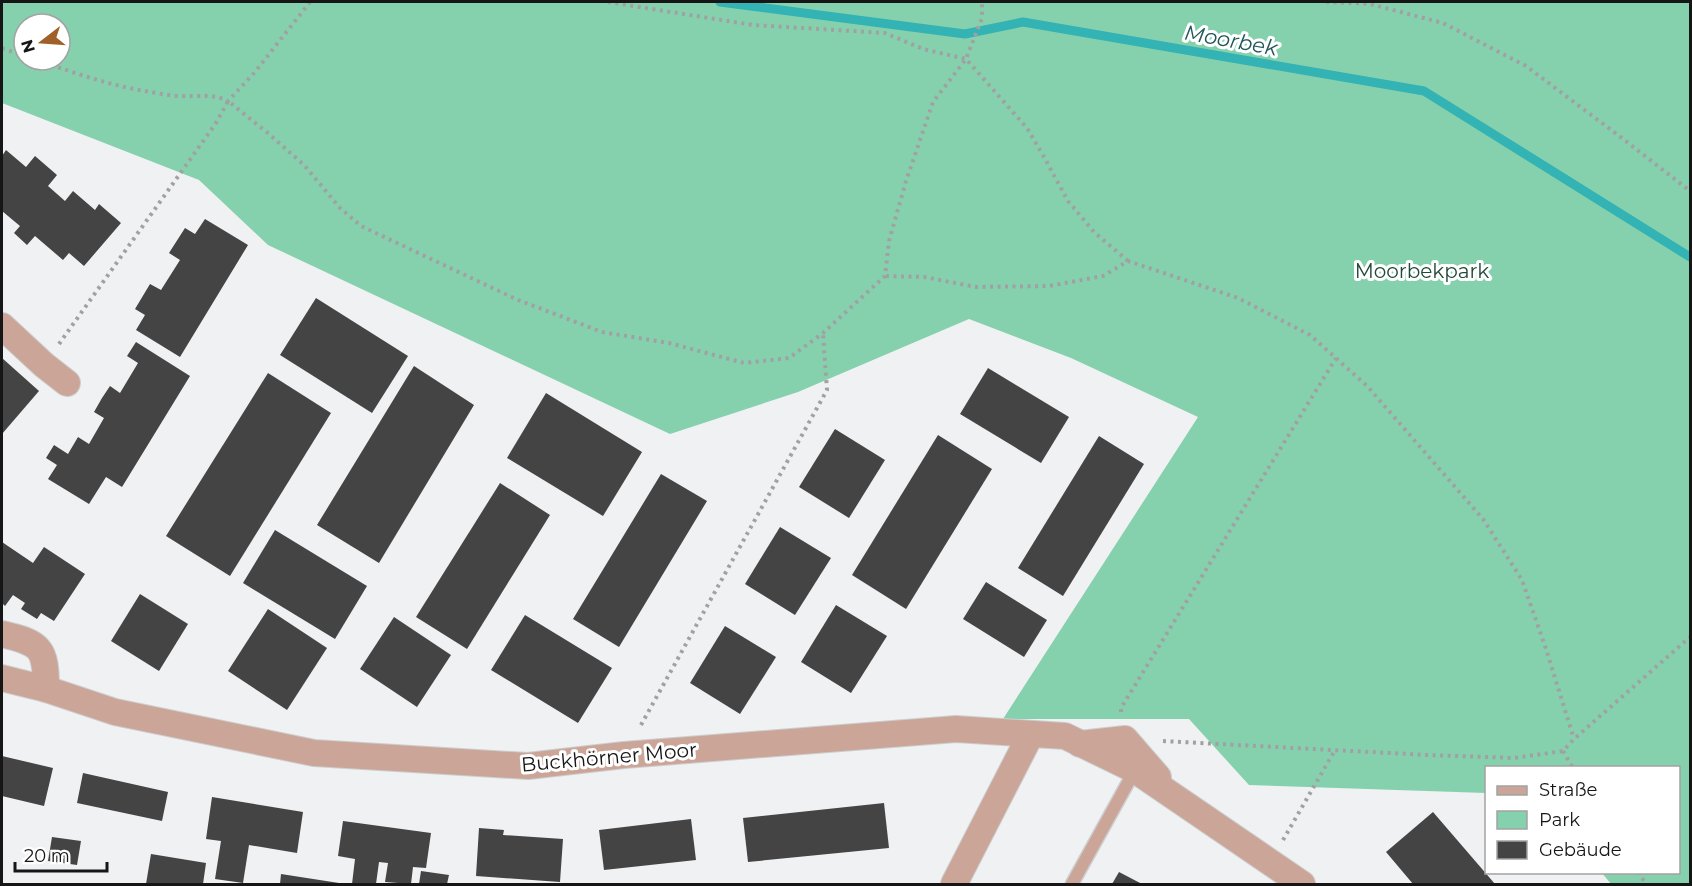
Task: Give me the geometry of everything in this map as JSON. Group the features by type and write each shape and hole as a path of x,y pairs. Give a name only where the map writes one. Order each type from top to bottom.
{"street":[{"path":"2,326 67,383"},
{"path":"2,634 25,640 37,647 46,666 46,689"},
{"name":"Buckhörner Moor","path":"2,678 46,689 115,712 314,753 528,766 624,755 956,729 1065,736 1135,770 1302,885"},
{"path":"954,885 1031,734"},
{"path":"1080,744 1125,739 1176,798"}],"lane":[{"path":"1072,885 1135,770"}],"path":[{"path":"44,365 216,123 228,101 255,72 310,2"},
{"path":"608,2 753,25 885,33 923,49 966,59 1027,128 1068,201 1094,232 1128,261 1238,298 1310,334 1368,387 1483,519 1522,580 1575,739"},
{"path":"72,72 142,91 183,96 220,97 269,134 304,165 340,208 361,226 518,300 602,332 669,343 744,363 789,358 823,333 885,276 892,231 906,181 933,102 966,59 982,18 982,2"},
{"path":"1326,2 1370,4 1443,23 1526,66 1690,191"},
{"path":"885,276 924,277 975,287 1048,286 1103,276 1128,261"},
{"path":"624,755 827,390 823,333"},
{"path":"1336,358 1120,708 1125,739 1514,758 1563,752 1690,637"},
{"path":"1269,862 1335,750"},
{"path":"1563,752 1572,766"}],"green space":[{"name":"Moorbekpark","path":"2,2 1690,2 1690,884 1611,884 1603,874 1680,874 1680,766 1485,766 1485,793 1249,785 1189,719 1003,719 1198,417 1071,358 969,319 798,392 670,434 268,245 199,180 2,103"}],"building":[{"path":"6,150 26,167 35,156 57,175 48,186 65,201 73,191 95,210 99,204 121,223 84,266 69,253 63,260 35,236 27,245 14,233 20,226 2,211 2,156"},
{"path":"205,219 248,245 180,357 136,330 145,315 135,309 150,284 161,290 180,260 169,253 185,228 195,234"},
{"path":"316,298 408,356 372,413 280,355"},
{"path":"136,342 190,376 122,487 106,477 89,504 48,479 57,465 46,458 54,445 68,454 78,437 89,444 104,418 94,412 102,398 110,386 120,393 138,363 127,356"},
{"path":"2,358 39,391 2,434"},
{"path":"414,366 474,405 379,563 317,525"},
{"path":"988,368 1069,417 1041,463 960,414"},
{"path":"268,373 331,413 230,576 166,536"},
{"path":"546,393 642,452 603,516 507,458"},
{"path":"835,429 885,460 849,518 799,487"},
{"path":"938,435 992,469 906,609 852,575"},
{"path":"1099,436 1144,464 1063,596 1018,568"},
{"path":"661,474 707,501 619,647 573,619"},
{"path":"500,483 550,515 467,649 416,617"},
{"path":"780,527 831,558 795,615 745,584"},
{"path":"275,530 367,586 335,639 243,583"},
{"path":"2,542 33,563 44,547 85,574 54,621 41,613 37,619 21,609 25,603 13,595 5,606 2,603"},
{"path":"986,582 1047,620 1024,657 963,619"},
{"path":"140,594 188,624 159,671 111,641"},
{"path":"836,605 887,636 851,693 801,662"},
{"path":"268,609 327,648 287,710 228,671"},
{"path":"525,615 612,668 578,723 491,670"},
{"path":"394,617 451,655 417,707 360,669"},
{"path":"725,626 776,657 740,714 690,683"},
{"path":"2,756 53,768 44,806 2,796"},
{"path":"83,773 168,792 162,821 77,803"},
{"path":"212,797 303,812 297,853 249,845 243,883 215,879 221,841 206,839"},
{"path":"884,803 889,848 748,862 743,818"},
{"path":"1433,812 1495,884 1413,884 1386,852"},
{"path":"691,819 696,860 604,870 599,830"},
{"path":"343,821 431,833 426,868 413,867 411,884 385,882 388,863 379,862 376,884 352,884 355,859 338,856"},
{"path":"479,828 504,830 503,835 563,839 560,882 476,876"},
{"path":"52,837 81,841 77,865 48,861"},
{"path":"151,854 206,863 203,884 146,884"},
{"path":"421,871 449,875 447,884 419,884"},
{"path":"1119,872 1142,884 1112,884"},
{"path":"281,874 339,883 339,884 280,884"}],"waterway":[{"name":"Moorbek","path":"720,2 965,34 1023,22 1424,91 1690,257"}]}
